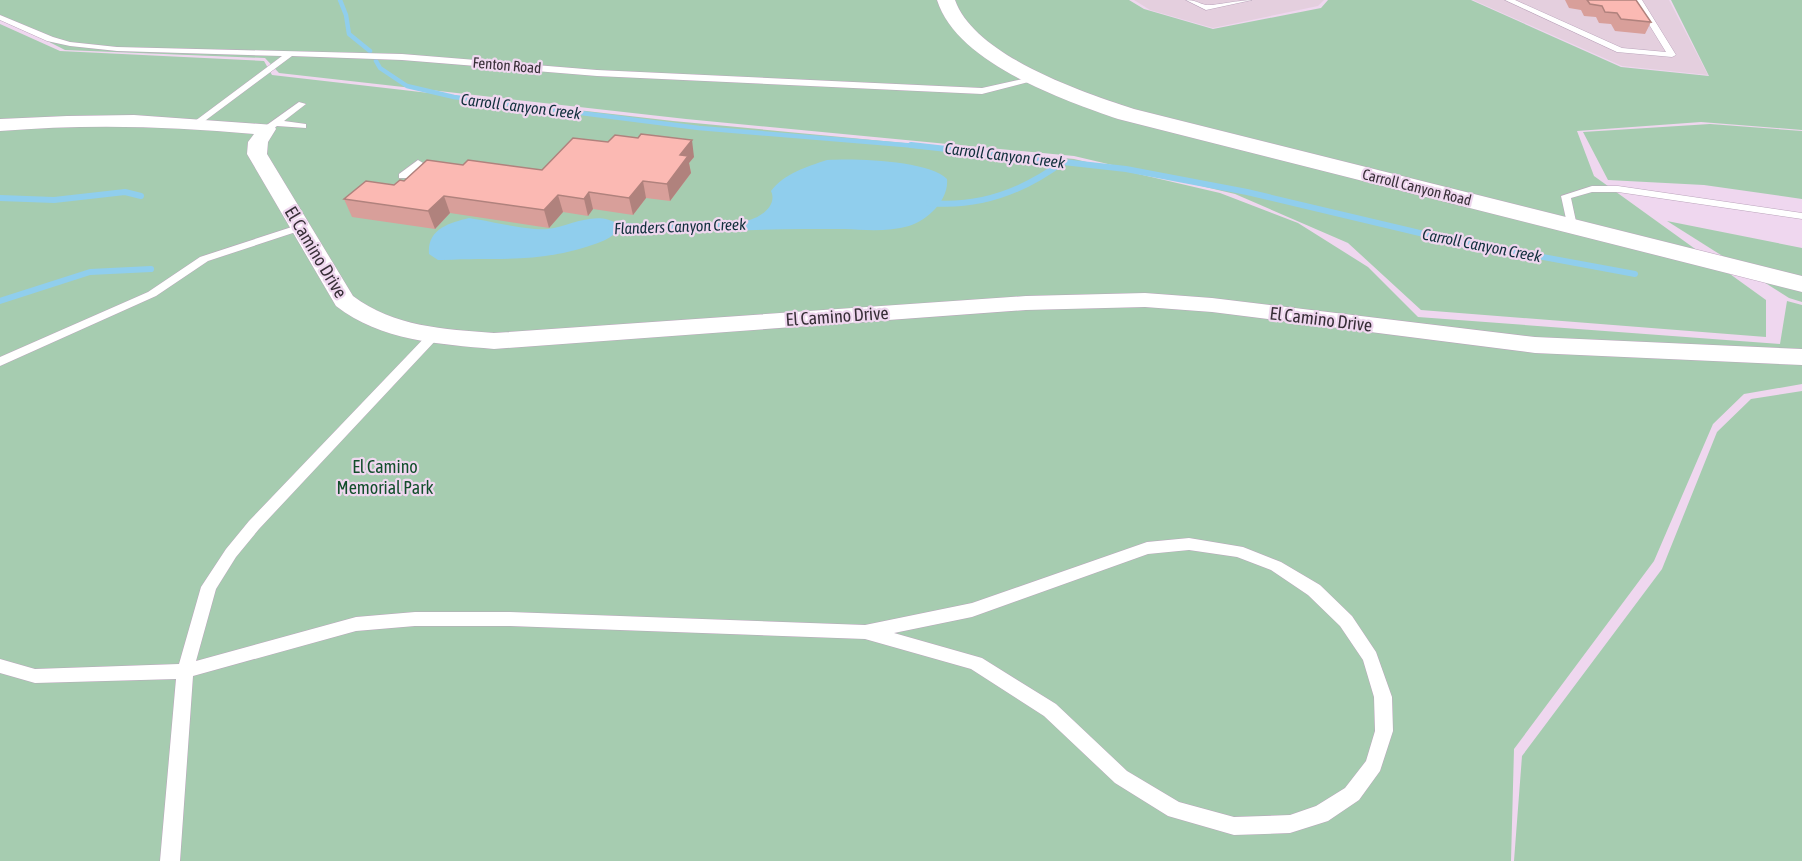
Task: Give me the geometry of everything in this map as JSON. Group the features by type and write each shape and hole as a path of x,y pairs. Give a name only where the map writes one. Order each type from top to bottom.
{"main road":[{"name":"Carroll Canyon Road","path":"946,0 955,17 976,42 1014,68 1027,81 1126,114 1802,284"}],"street":[{"path":"0,125 120,120 198,123 268,134"},
{"name":"El Camino Drive","path":"268,134 256,154 344,301 375,320 393,327 433,336 494,341 1026,303 1145,300 1212,305 1535,345 1802,357"}],"lane":[{"path":"1190,0 1206,8 1248,0"},
{"path":"1509,0 1620,50 1672,55 1638,0"},
{"path":"1537,0 1543,14"},
{"name":"Fenton Road","path":"0,16 50,39 70,44 117,49 402,57 608,73 950,90 982,91 1027,81"},
{"path":"198,123 290,54"},
{"path":"268,134 302,104"},
{"path":"268,134 303,126"},
{"path":"403,176 418,163"},
{"path":"1572,225 1566,196 1592,189 1618,189 1802,216"},
{"path":"0,362 152,294 204,259 301,227"},
{"path":"170,861 185,671 209,587 231,553 286,490 433,336"},
{"path":"0,666 35,676 185,671 356,624 415,619 510,619 866,632 976,663 1050,710 1121,777 1175,810 1234,826 1290,824 1321,814 1352,794 1374,765 1384,732 1383,697 1370,657 1346,621 1314,590 1276,566 1238,551 1190,544 1147,548 972,610 866,632"}],"shaded area":[{"path":"1134,0 1324,0 1318,6 1213,28 1150,10"},
{"path":"1473,0 1669,0 1708,75 1622,66"}],"green space":[{"path":"0,0 1129,0 1144,9 1213,29 1321,8 1328,0 1471,0 1621,67 1709,76 1671,0 1802,0 1802,130 1701,122 1577,131 1594,176 1766,300 1766,337 1421,310 1348,243 1235,194 1074,156 686,119 279,73 265,58 65,50 0,17"},
{"name":"El Camino Memorial Park","path":"0,24 60,51 264,61 272,75 673,121 1074,159 1220,193 1298,223 1368,267 1418,317 1780,344 1787,301 1802,305 1802,384 1744,394 1713,424 1654,561 1514,749 1511,861 0,861"},
{"path":"1710,124 1802,131 1802,199 1704,185 1608,180 1583,132"},
{"path":"1667,221 1802,248 1802,302 1789,298"},
{"path":"1802,391 1802,861 1514,861 1522,756 1662,569 1717,432 1751,399"}],"water":[{"path":"854,159 908,164 938,173 947,179 947,187 941,202 930,214 916,223 901,228 733,231 717,225 720,221 745,221 756,218 770,207 771,191 783,180 796,171 827,160"},
{"path":"469,218 540,229 593,218 611,220 619,225 613,235 602,241 555,255 438,260 429,254 429,245 441,228"}],"building":[{"path":"1587,0 1636,0 1651,22 1621,19 1617,13 1605,12 1602,6 1590,4"},
{"path":"641,134 692,140 680,155 688,156 667,184 643,181 629,198 589,192 584,199 558,195 544,210 444,196 428,211 344,199 366,181 394,185 400,180 404,181 427,160 463,165 468,160 542,170 573,138 608,142 615,135 638,138"}],"waterway":[{"name":"Carroll Canyon Creek","path":"340,0 346,15 349,34 370,51"},
{"name":"Carroll Canyon Creek","path":"376,61 380,68 407,86 454,97 699,128 929,147"},
{"name":"Carroll Canyon Creek","path":"911,145 929,147"},
{"name":"Carroll Canyon Creek","path":"929,147 1063,162"},
{"name":"Flanders Canyon Creek","path":"929,203 966,203 1001,195 1033,181 1063,162"},
{"name":"Carroll Canyon Creek","path":"1063,162 1126,169 1247,192 1445,239 1635,274"},
{"name":"Flanders Canyon Creek","path":"0,198 54,200 125,192 141,196"},
{"name":"Flanders Canyon Creek","path":"611,227 630,226 651,229 725,225"},
{"name":"Flanders Canyon Creek","path":"0,301 90,272 151,269"}]}
